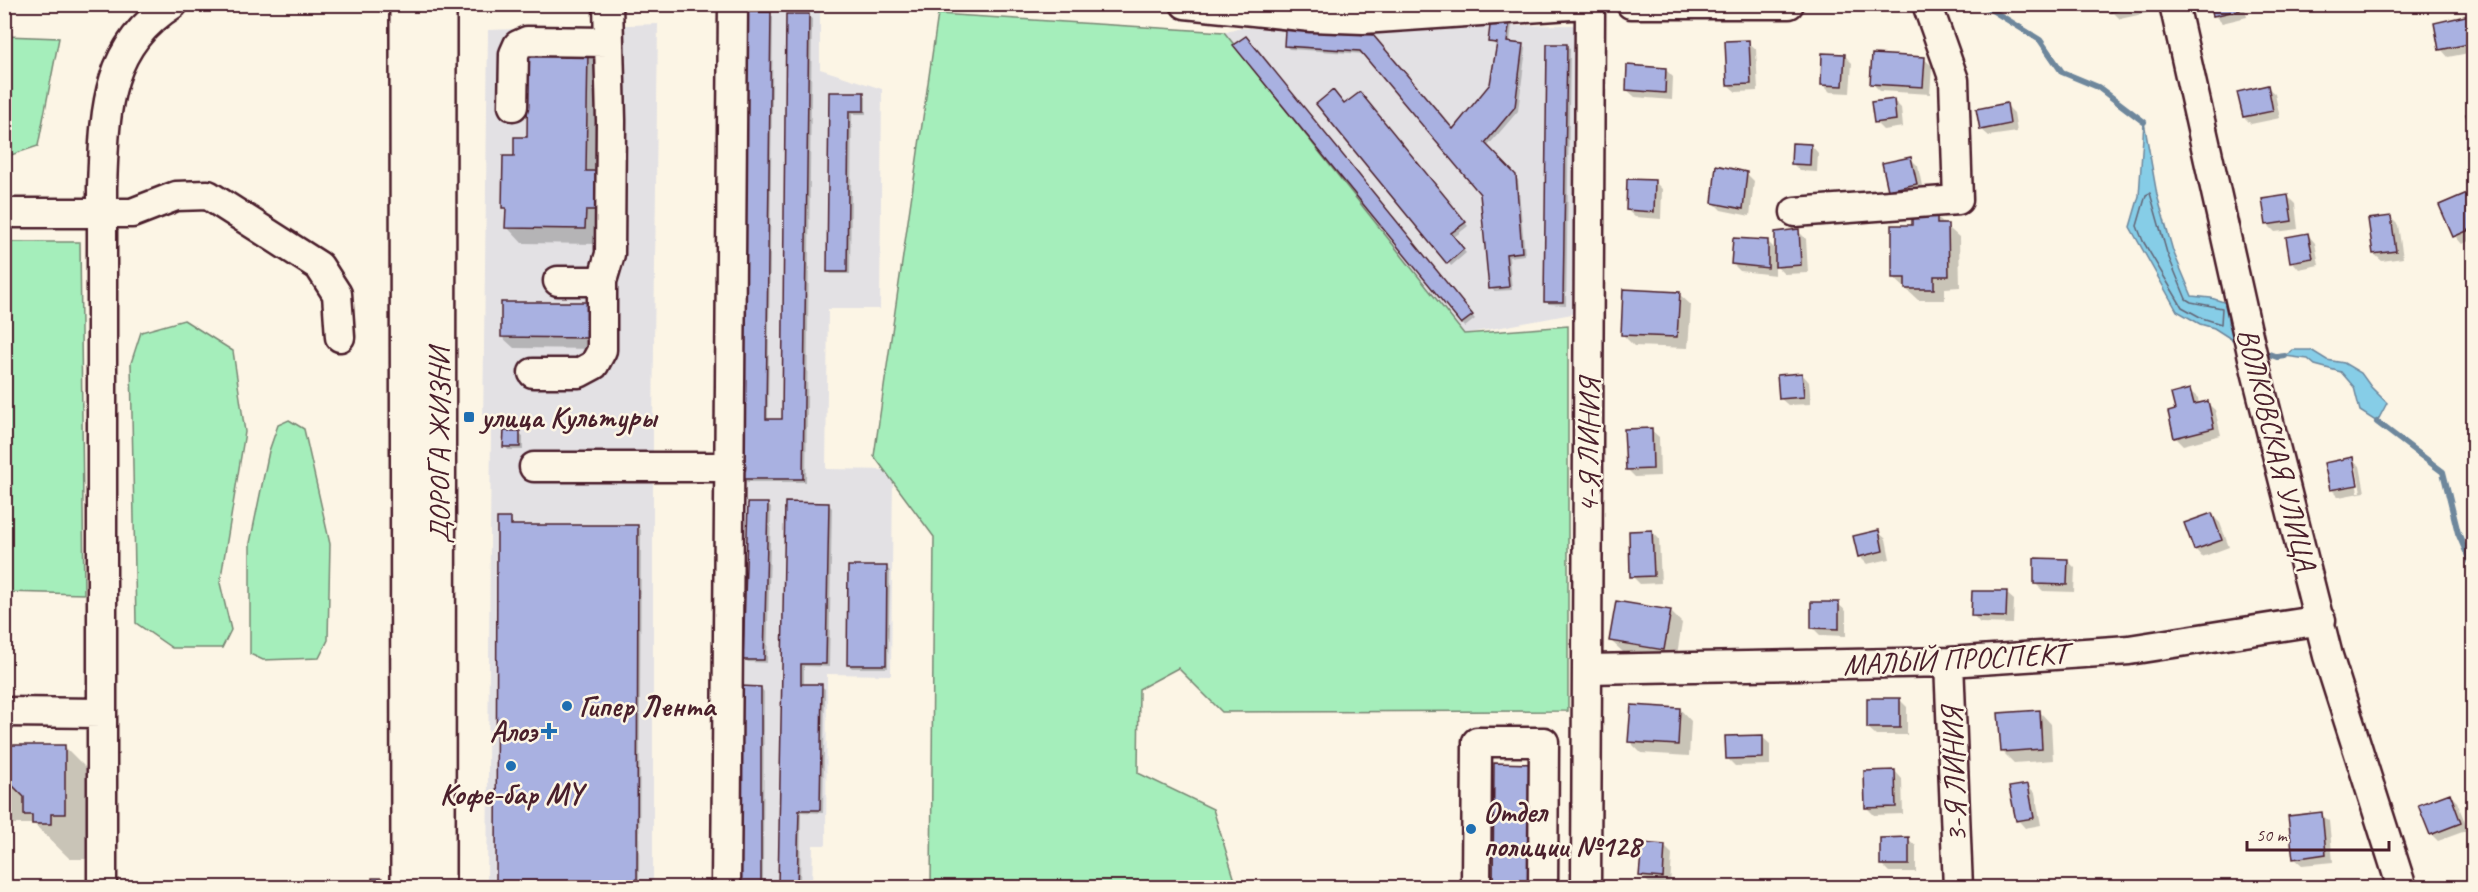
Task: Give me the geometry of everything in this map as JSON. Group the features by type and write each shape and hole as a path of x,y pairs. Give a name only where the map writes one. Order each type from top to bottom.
{"main road":[{"name":"ДОРОГА ЖИЗНИ","path":"407,4 408,888"},
{"name":"ДОРОГА ЖИЗНИ","path":"438,888 440,4"}],"street":[{"path":"102,888 102,213 105,122 110,87 122,58 140,32 173,4"},
{"path":"533,373 579,373 594,365 602,350 602,281 610,254 611,121 608,4"},
{"path":"726,888 733,4"},
{"path":"1185,4 1311,11 1363,19 1585,4"},
{"name":"4-Я ЛИНИЯ","path":"1586,888 1590,4"},
{"path":"1631,4 1790,4"},
{"path":"1795,212 1958,200 1954,80 1927,4"},
{"name":"ВОЛКОВСКАЯ УЛИЦА","path":"2174,4 2256,371 2328,656 2402,888"},
{"path":"513,106 514,54 518,45 527,41 608,42"},
{"path":"4,213 132,213 176,196 208,195 319,266 337,294 340,337"},
{"path":"558,280 602,281"},
{"path":"534,467 730,468"},
{"name":"МАЛЫЙ ПРОСПЕКТ","path":"1587,669 1949,662 2129,650 2320,620"},
{"name":"3-Я ЛИНИЯ","path":"1949,662 1958,888"},
{"path":"4,712 102,713"},
{"path":"1476,888 1477,742 1544,742 1543,888"}],"shaded area":[{"path":"747,6 820,7 820,69 882,89 880,309 828,309 826,469 893,470 891,675 827,674 826,845 813,845 812,887 738,888"},
{"path":"658,24 653,427 653,887 487,887 491,426 483,425 488,30"},
{"path":"1577,25 1572,314 1464,334 1224,32 1237,28"}],"green space":[{"path":"938,14 1224,32 1464,334 1568,326 1568,711 1222,712 1178,668 1139,689 1138,773 1213,809 1237,887 931,887 934,537 874,456"},
{"path":"5,36 59,38 38,146 5,157"},
{"path":"5,242 80,242 84,594 5,592"},
{"path":"184,320 233,351 245,432 220,583 231,630 222,648 172,648 136,623 131,363 141,332"},
{"path":"289,420 304,429 330,544 328,640 319,658 263,660 250,654 250,543 269,451 278,425"}],"water":[{"path":"2144,122 2157,195 2173,251 2192,296 2211,298 2230,304 2228,323 2242,346 2214,328 2200,324 2177,311 2130,227 2139,196"},
{"path":"2293,350 2311,350 2327,360 2344,363 2361,373 2387,403 2377,422 2360,411 2354,387 2341,372 2315,365 2308,359 2285,356"}],"building":[{"path":"2109,4 2140,4 2140,5 2111,12"},
{"path":"2210,4 2239,4 2240,10 2213,16"},
{"path":"748,12 771,12 766,419 782,419 786,14 809,14 803,479 743,479"},
{"path":"2470,15 2474,43 2439,50 2434,23"},
{"path":"1491,18 1510,20 1507,42 1523,44 1515,107 1485,143 1516,175 1522,252 1506,254 1509,287 1489,289 1480,194 1360,51 1284,46 1285,30 1373,35 1453,129 1490,84 1497,43 1488,42"},
{"path":"1246,36 1473,315 1461,324 1233,45"},
{"path":"1749,40 1751,84 1727,85 1725,41"},
{"path":"1547,44 1567,44 1563,302 1544,302"},
{"path":"528,50 588,51 586,171 601,171 601,210 586,210 585,229 505,228 506,208 502,208 503,156 514,156 514,137 527,137"},
{"path":"1822,53 1845,54 1843,86 1821,85"},
{"path":"1872,54 1925,57 1923,87 1870,84"},
{"path":"1627,65 1666,68 1665,93 1626,90"},
{"path":"2268,85 2273,111 2243,117 2237,92"},
{"path":"1333,90 1344,104 1360,92 1466,222 1451,233 1464,249 1447,264 1316,104"},
{"path":"829,92 864,92 864,111 849,111 847,272 827,272"},
{"path":"1894,99 1896,120 1874,123 1871,102"},
{"path":"2007,103 2010,124 1980,130 1976,109"},
{"path":"2474,112 2474,145 2466,114"},
{"path":"1792,143 1811,144 1810,165 1791,164"},
{"path":"1911,157 1917,184 1888,190 1882,163"},
{"path":"1716,165 1747,172 1743,209 1712,203"},
{"path":"1627,179 1655,180 1654,212 1626,210"},
{"path":"2467,193 2474,208 2474,228 2453,237 2439,205"},
{"path":"2288,195 2292,221 2266,225 2262,199"},
{"path":"1912,215 1937,215 1937,224 1948,224 1949,276 1934,276 1934,289 1905,289 1905,278 1892,278 1892,225 1912,225"},
{"path":"2391,216 2396,251 2373,254 2368,219"},
{"path":"1799,229 1801,265 1775,267 1775,232"},
{"path":"2308,233 2313,258 2290,262 2286,237"},
{"path":"1733,238 1768,240 1768,268 1731,264"},
{"path":"1623,289 1680,292 1677,337 1621,335"},
{"path":"501,302 587,302 587,338 501,337"},
{"path":"1802,373 1804,397 1779,399 1777,375"},
{"path":"2190,389 2194,404 2208,401 2214,428 2174,438 2168,412 2175,410 2171,394"},
{"path":"1652,428 1653,469 1626,470 1624,429"},
{"path":"504,431 520,431 520,447 503,447"},
{"path":"2353,457 2358,485 2330,490 2324,463"},
{"path":"785,502 829,503 826,664 801,664 801,684 822,684 820,810 799,810 797,888 778,888"},
{"path":"748,503 768,503 764,660 743,660"},
{"path":"2212,513 2222,540 2194,550 2184,523"},
{"name":"Гипер Лента","path":"497,518 511,518 511,525 638,525 637,888 496,888"},
{"path":"1652,530 1654,576 1630,577 1629,531"},
{"path":"1879,530 1883,551 1858,557 1853,536"},
{"path":"2034,558 2068,559 2067,585 2034,584"},
{"path":"848,566 887,566 886,665 847,665"},
{"path":"1972,591 2007,591 2006,617 1971,616"},
{"path":"1616,601 1671,610 1664,650 1609,641"},
{"path":"1811,602 1839,602 1839,629 1811,628"},
{"path":"741,686 761,687 761,888 741,888"},
{"path":"1867,698 1900,698 1900,728 1867,728"},
{"path":"1631,705 1680,708 1678,745 1628,742"},
{"path":"2040,710 2042,749 2001,752 1998,713"},
{"path":"1763,735 1763,758 1726,759 1725,736"},
{"path":"4,745 65,745 65,814 51,814 51,824 32,824 32,815 24,815 24,797 11,784 4,784"},
{"path":"1494,763 1537,764 1535,888 1493,888"},
{"path":"1895,770 1896,807 1865,808 1864,771"},
{"path":"2028,784 2034,818 2016,821 2009,787"},
{"path":"2450,793 2461,823 2430,835 2418,805"},
{"path":"2322,812 2326,854 2293,859 2288,816"},
{"path":"1909,837 1909,865 1880,865 1880,838"},
{"path":"1642,843 1665,845 1663,878 1639,876"},
{"path":"372,878 382,878 382,888 372,888"}],"waterway":[{"path":"1982,4 2040,40 2062,72 2098,87 2144,122"},
{"path":"2261,351 2277,357 2285,356"},
{"path":"2377,422 2443,472 2458,533 2474,570"}],"place":[{"name":"улица Культуры","path":"469,417"},
{"name":"Гипер Лента","path":"567,706"},
{"name":"Алоэ","path":"549,731"},
{"name":"Кофе-бар MY","path":"511,766"},
{"name":"Отдел полиции №128","path":"1471,829"}]}
